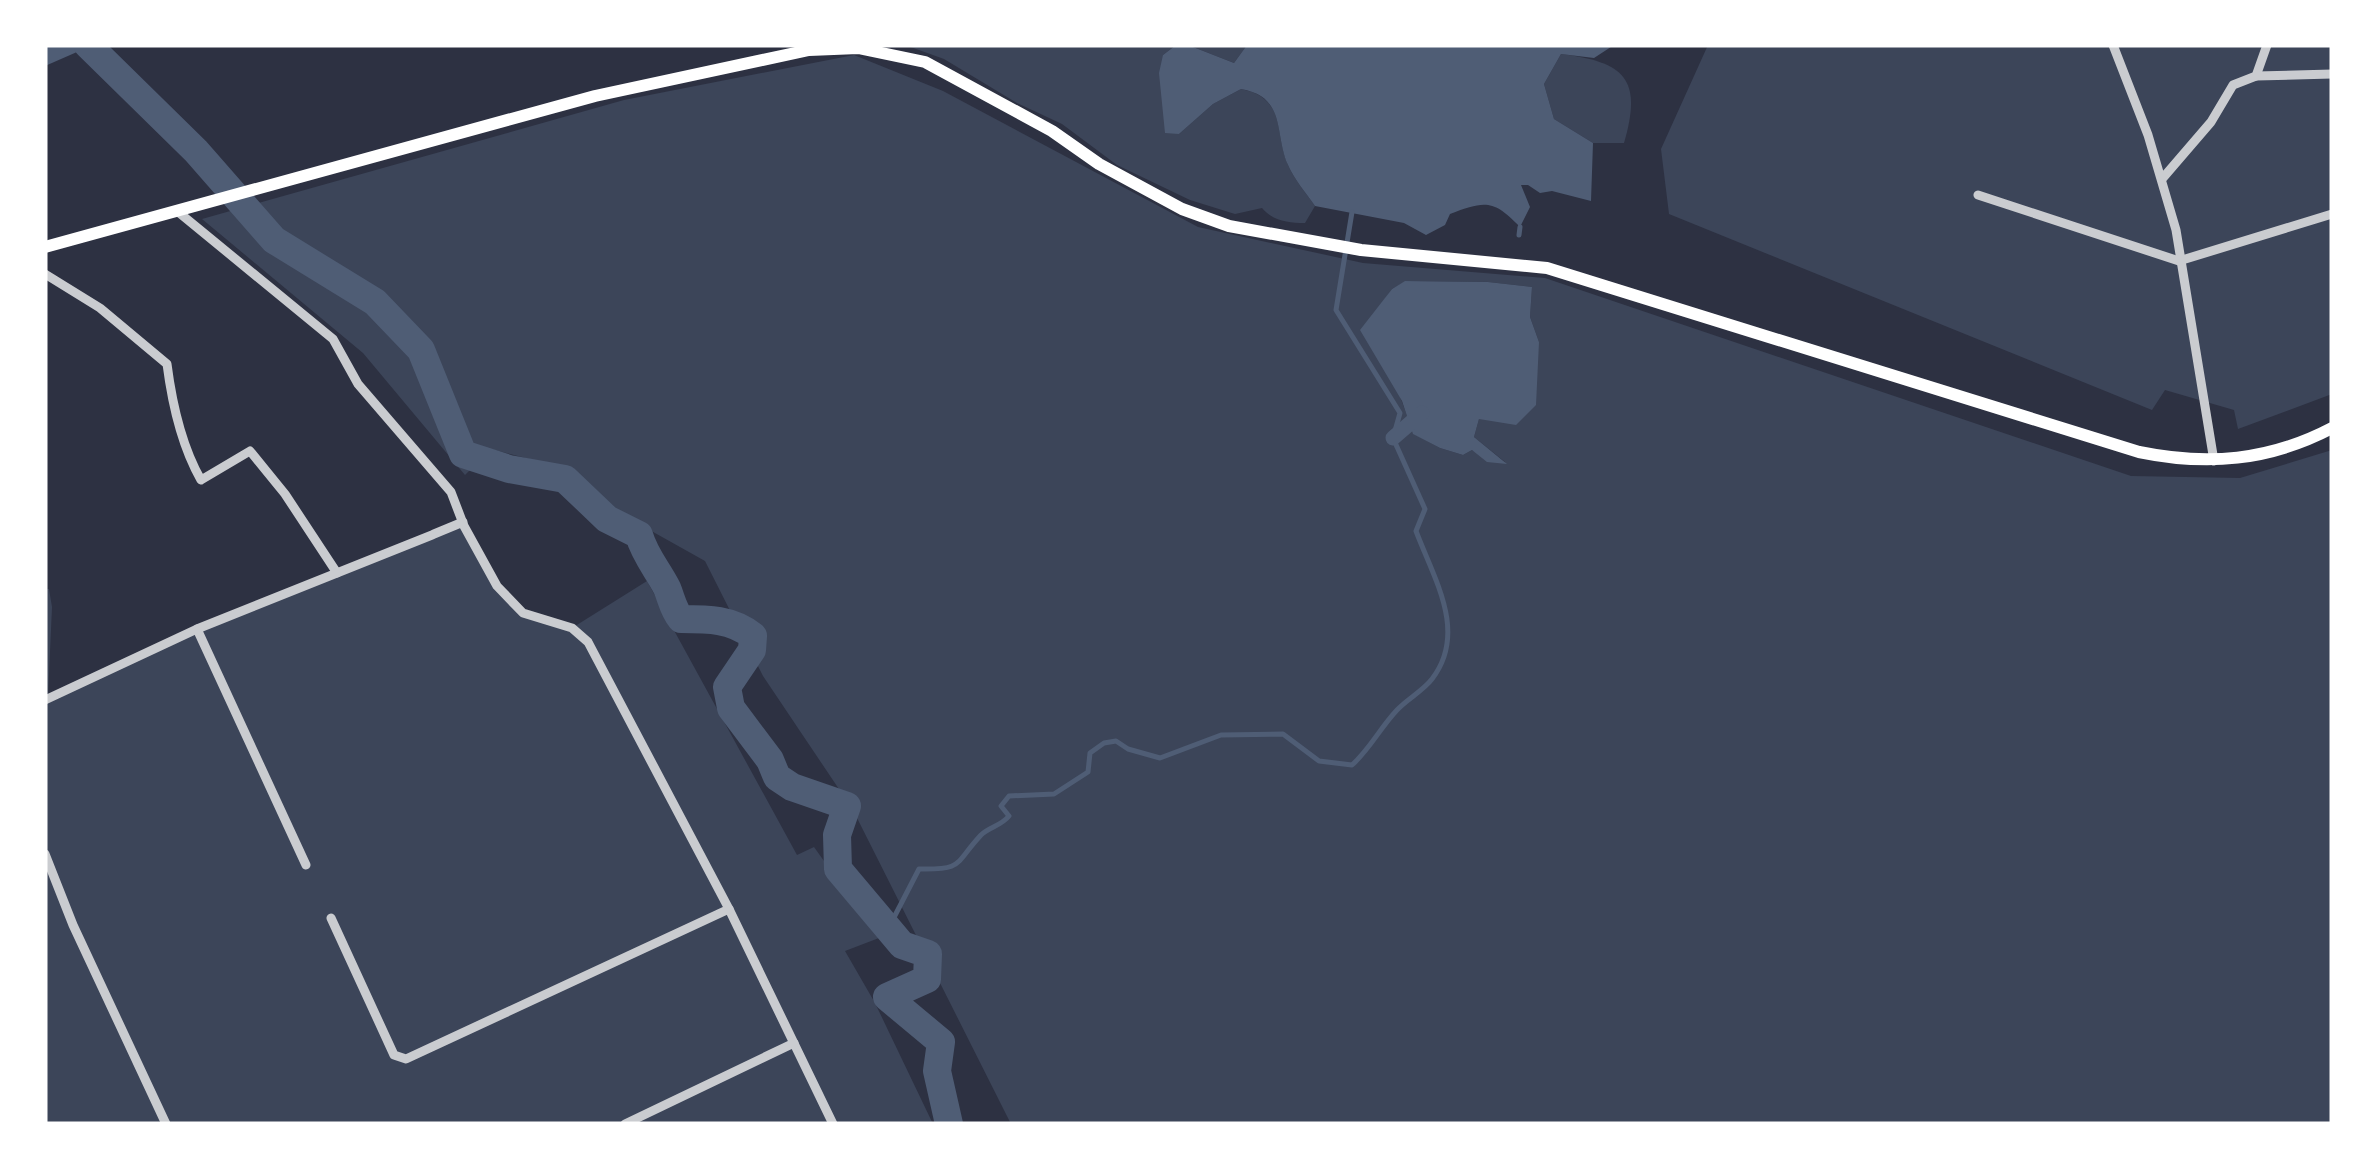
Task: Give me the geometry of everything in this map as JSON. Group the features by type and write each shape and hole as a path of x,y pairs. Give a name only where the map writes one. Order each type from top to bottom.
{"main road":[{"path":"45,247 595,96 809,50 858,48 925,62 1052,130 1099,164 1182,210 1229,226 1362,250 1547,268 2139,452 2178,460 2246,458 2285,448 2332,428"}],"street":[{"path":"2112,45 2162,179 2176,230 2214,461"},
{"path":"2256,76 2267,45"},
{"path":"2162,179 2211,122 2233,85 2256,76 2332,74"},
{"path":"1978,195 2179,262 2332,214"},
{"path":"178,211 333,339 358,384 452,492 463,522 497,586 522,613 572,628 588,642 729,908 833,1124"},
{"path":"45,274 100,308 166,364 172,401 201,480 250,450 286,494 337,573"},
{"path":"45,700 197,630 463,522"},
{"path":"197,630 306,865"},
{"path":"45,854 73,924 166,1124"},
{"path":"331,918 394,1054 406,1059 729,908"},
{"path":"625,1124 794,1043"}],"shaded area":[{"path":"45,45 93,45 45,66"},
{"path":"905,45 1176,45 1163,55 1179,134 1213,104 1241,89 1256,94 1272,109 1288,165 1315,206 1305,223 1299,223 1276,218 1262,208 1235,214 1190,200 1117,165 1062,124 1017,103 944,59"},
{"path":"1176,45 1188,45 1234,63 1247,45 1614,45 1594,58 1561,54 1544,84 1554,119 1593,143 1591,201 1552,191 1540,193 1521,185 1530,207 1520,227 1503,211 1480,205 1450,214 1445,225 1426,235 1404,223 1315,206 1288,165 1272,108 1256,93 1241,89 1213,104 1179,134 1165,133 1159,73 1163,55"},
{"path":"1188,45 1247,45 1234,63"},
{"path":"1708,45 2332,45 2332,394 2238,429 2234,410 2165,390 2152,410 1669,214 1661,149"},
{"path":"1561,54 1600,62 1623,77 1631,103 1624,143 1593,143 1554,119 1544,84"},
{"path":"854,55 943,91 1198,227 1363,263 1545,278 2131,476 2240,478 2332,450 2332,1124 1011,1124 853,810 763,676 705,561 621,514 568,469 491,449 465,475 363,353 202,219 624,100","holes":["1406,281 1532,287 1530,317 1539,342 1479,419 1474,437 1505,462 1472,450 1463,455 1440,448 1414,434 1371,319 1392,289"]},
{"path":"1405,281 1532,287 1530,317 1539,342 1536,405 1516,425 1479,419 1474,437 1507,464 1487,462 1472,450 1463,455 1440,448 1413,434 1402,401 1360,330 1392,289"},
{"path":"464,522 497,586 523,613 572,628 647,581 797,855 814,847 879,938 845,951 875,1003 933,1124 45,1124 45,589 49,589 52,607 48,697 198,629"}],"waterway":[{"path":"88,45 196,151 274,240 375,302 421,350 463,454 509,469 565,479 607,519 639,535 681,619 728,623 753,636 752,650 727,687 731,708 770,760 777,777 792,787 847,806 837,835 838,869 902,945 928,954 927,979 887,997 941,1042 937,1071 949,1124"},
{"path":"888,929 919,869 957,863 981,835 1009,816 1001,806 1009,796 1054,794 1088,772 1090,753 1104,743 1116,741 1128,749 1160,758 1221,735 1283,734 1319,761 1352,765 1397,710 1432,679 1442,661 1448,624 1416,531 1425,509 1393,438 1400,413 1336,310 1352,212"},
{"path":"1519,235 1520,227"},
{"path":"1393,438 1422,413"}]}
